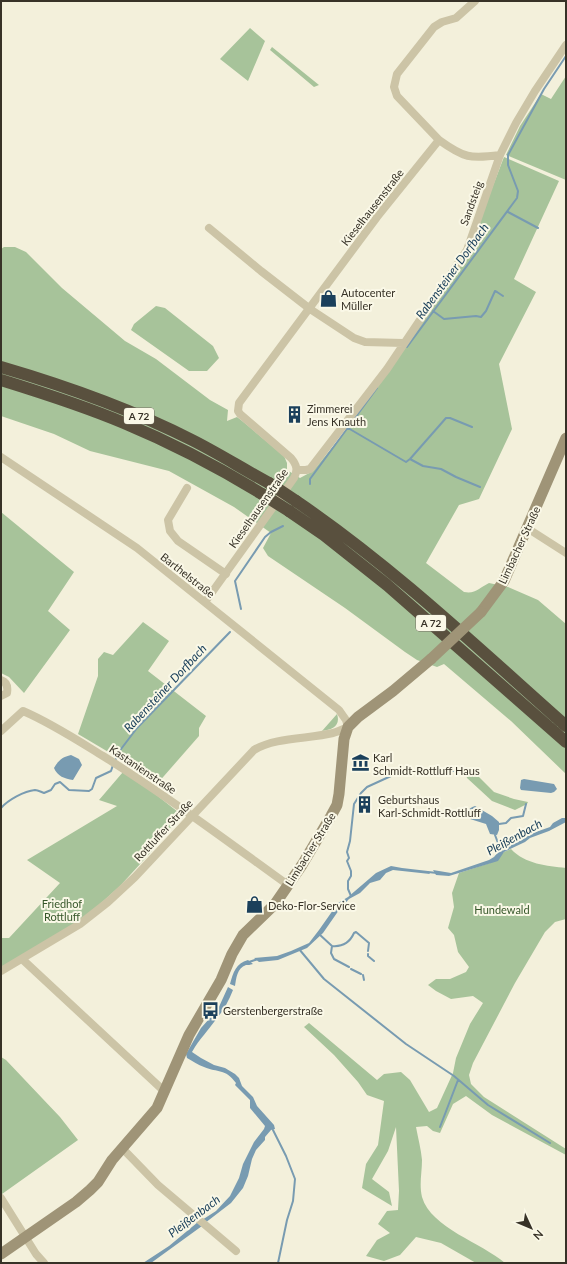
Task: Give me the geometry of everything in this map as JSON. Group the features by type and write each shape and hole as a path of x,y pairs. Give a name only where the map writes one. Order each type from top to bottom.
{"highway":[{"name":"A 72","path":"1,367 86,395 133,413 191,440 269,483 374,558 415,592 566,726"},
{"name":"A 72","path":"1,380 87,408 152,435 219,468 289,511 324,535 387,584 566,742"}],"street":[{"path":"475,1 456,18 442,22 434,27 397,74 394,87 397,96 439,140 452,149 465,156 480,158 500,155"},
{"name":"Sandsteig","path":"297,470 306,470 314,465 387,369 466,250 500,155 518,120 566,45"},
{"name":"Kieselhausenstraße","path":"205,602 294,478 297,470 296,465 291,458 243,417 238,411 238,406 377,217 439,140"},
{"path":"209,228 310,309 354,338 365,342 403,343"},
{"name":"Limbacher Straße","path":"1,1254 76,1202 98,1182 112,1160 157,1108 189,1035 221,980 236,947 243,936 275,904 332,816 337,804 344,739 348,727 358,717 393,691 431,659 481,612 504,581 566,438"},
{"name":"Barthelstraße","path":"1,457 137,548 340,711 346,720 348,727"},
{"path":"187,488 168,520 170,531 178,542 226,574"},
{"path":"527,528 566,553"},
{"path":"1,680 7,685 8,688 7,693 1,696"},
{"name":"Kastanienstraße","path":"1,731 23,711 78,741 144,781 288,885"},
{"name":"Rottluffer Straße","path":"1,971 80,924 108,902 135,876 254,750 260,746 335,733 348,727"},
{"path":"22,959 164,1091"},
{"path":"122,1149 158,1185 236,1251"},
{"path":"1,1198 36,1254 44,1263"}],"green space":[{"path":"250,28 265,41 248,81 220,59"},
{"path":"272,47 319,85 314,87 270,50"},
{"path":"566,76 566,180 506,155 520,126 541,94 551,99"},
{"path":"504,157 559,181 514,279 536,292 499,364 512,429 479,499 459,505 426,563 464,592 475,591 489,583 508,587 538,600 566,624 566,774 511,721 444,664 437,667 417,660 345,608 268,556 263,548 271,533 234,507 169,471 90,451 54,434 1,416 1,249 4,247 15,247 26,252 62,288 125,341 156,359 210,400 228,410 227,421 237,417 241,420 284,456 287,463 287,470 300,478 313,471 348,428 469,248"},
{"path":"156,306 165,308 213,346 219,358 207,371 189,371 131,330 134,324"},
{"path":"1,512 74,572 48,611 70,630 24,693 9,677 1,673"},
{"path":"143,622 169,641 148,671 206,716 199,728 199,736 157,784 132,766 78,734 98,676 98,659 104,652 113,655"},
{"path":"337,714 338,722 335,727 322,731"},
{"path":"471,769 494,792 528,802 527,804 515,810 492,801 467,778 466,775"},
{"name":"Friedhof Rottluff","path":"123,772 145,786 178,812 180,818 149,850 152,851 120,886 80,922 1,970 1,938 9,938 60,883 27,860 117,806 99,800"},
{"name":"Hundewald","path":"511,849 523,858 530,861 544,865 566,868 566,919 555,922 545,932 515,983 473,1063 469,1075 471,1084 484,1097 566,1149 566,1155 492,1115 466,1096 453,1104 440,1133 433,1131 427,1126 416,1127 422,1160 422,1197 427,1208 446,1226 505,1263 476,1263 441,1243 416,1237 400,1255 384,1261 366,1256 377,1240 390,1233 378,1224 387,1211 398,1210 399,1191 396,1127 388,1151 372,1179 389,1192 392,1206 362,1188 366,1164 378,1145 384,1101 367,1095 358,1082 334,1055 304,1027 309,1023 377,1080 384,1074 401,1072 410,1080 429,1112 437,1108 453,1073 456,1058 470,1024 483,1003 473,996 451,999 428,985 436,979 450,979 466,972 469,967 458,952 454,935 448,928 454,907 452,893 459,873 490,863 504,852"},
{"path":"1,1057 6,1060 60,1117 78,1140 2,1194"}],"water":[{"path":"71,755 79,759 82,765 73,780 62,777 54,768 57,763 65,757"},
{"path":"524,779 554,784 557,789 551,793 521,790 521,780"},
{"path":"475,806 499,822 499,830 497,835 490,834 486,824 470,819 467,812 470,808"},
{"path":"562,818 566,818 566,822 549,831 530,838 504,852 498,861 449,876 436,875 433,870 451,873 489,860 500,850 533,833 550,827 553,823"},
{"path":"391,866 428,871 430,874 393,870 386,873 380,880 370,883 360,893 349,899 339,910 323,933 307,948 278,960 259,962 254,958 277,956 309,943 338,903 348,897 376,873"},
{"path":"248,960 253,964 243,966 238,974 235,986 230,984 234,972 238,966 244,961"},
{"path":"228,987 233,990 226,1005 192,1052 214,1065 225,1068 235,1074 239,1078 242,1086 253,1097 257,1106 274,1125 275,1129 271,1130 256,1150 243,1188 231,1203 205,1223 202,1220 216,1211 230,1196 254,1142 265,1126 250,1108 250,1100 235,1085 236,1083 232,1078 225,1073 209,1069 187,1058 186,1054 201,1028 218,1009"},
{"path":"198,1222 202,1226 151,1263 143,1263 169,1246"}],"waterway":[{"name":"Rabensteiner Dorfbach","path":"407,347 517,198 518,191 508,165 508,155 544,89 566,56"},
{"path":"508,212 538,228"},
{"path":"433,311 444,319 476,316 481,317 486,311 495,291 503,296"},
{"name":"Rabensteiner Dorfbach","path":"310,484 310,479 377,388"},
{"path":"348,428 406,462 446,418 450,418 472,427"},
{"path":"410,459 423,466 441,469 480,487"},
{"name":"Rabensteiner Dorfbach","path":"241,609 235,581 265,537 283,526"},
{"name":"Rabensteiner Dorfbach","path":"115,761 118,753 137,728 230,632"},
{"name":"Rabensteiner Dorfbach","path":"1,808 16,796 35,790 44,793 51,790 55,784 60,782 69,790 89,791 92,789 96,778 111,771 113,765"},
{"path":"351,896 348,889 348,881 351,876 351,871 347,861 349,858 347,852 350,841 354,804 361,793 367,787 406,771 463,771"},
{"path":"499,824 506,823 511,818 523,816 526,804"},
{"path":"495,835 501,851"},
{"name":"Pleißenbach","path":"428,872 437,873"},
{"path":"332,946 340,946 346,943 356,932 369,943 368,951"},
{"path":"319,934 332,946 331,953 334,959 349,967"},
{"path":"299,949 324,979 406,1044 454,1076 488,1105 550,1143"},
{"path":"368,954 368,956 374,961"},
{"name":"Pleißenbach","path":"249,962 258,959"},
{"path":"351,969 361,974"},
{"path":"363,975 364,980"},
{"path":"440,1127 458,1080"},
{"path":"273,1130 286,1156 295,1179 293,1201 287,1220 278,1263"}],"place":[{"name":"Autocenter Müller","path":"328,298"},
{"name":"Zimmerei Jens Knauth","path":"294,414"},
{"name":"Karl Schmidt-Rottluff Haus","path":"360,763"},
{"name":"Geburtshaus Karl-Schmidt-Rottluff","path":"365,805"},
{"name":"Deko-Flor-Service","path":"255,905"},
{"name":"Gerstenbergerstraße","path":"210,1010"}]}
